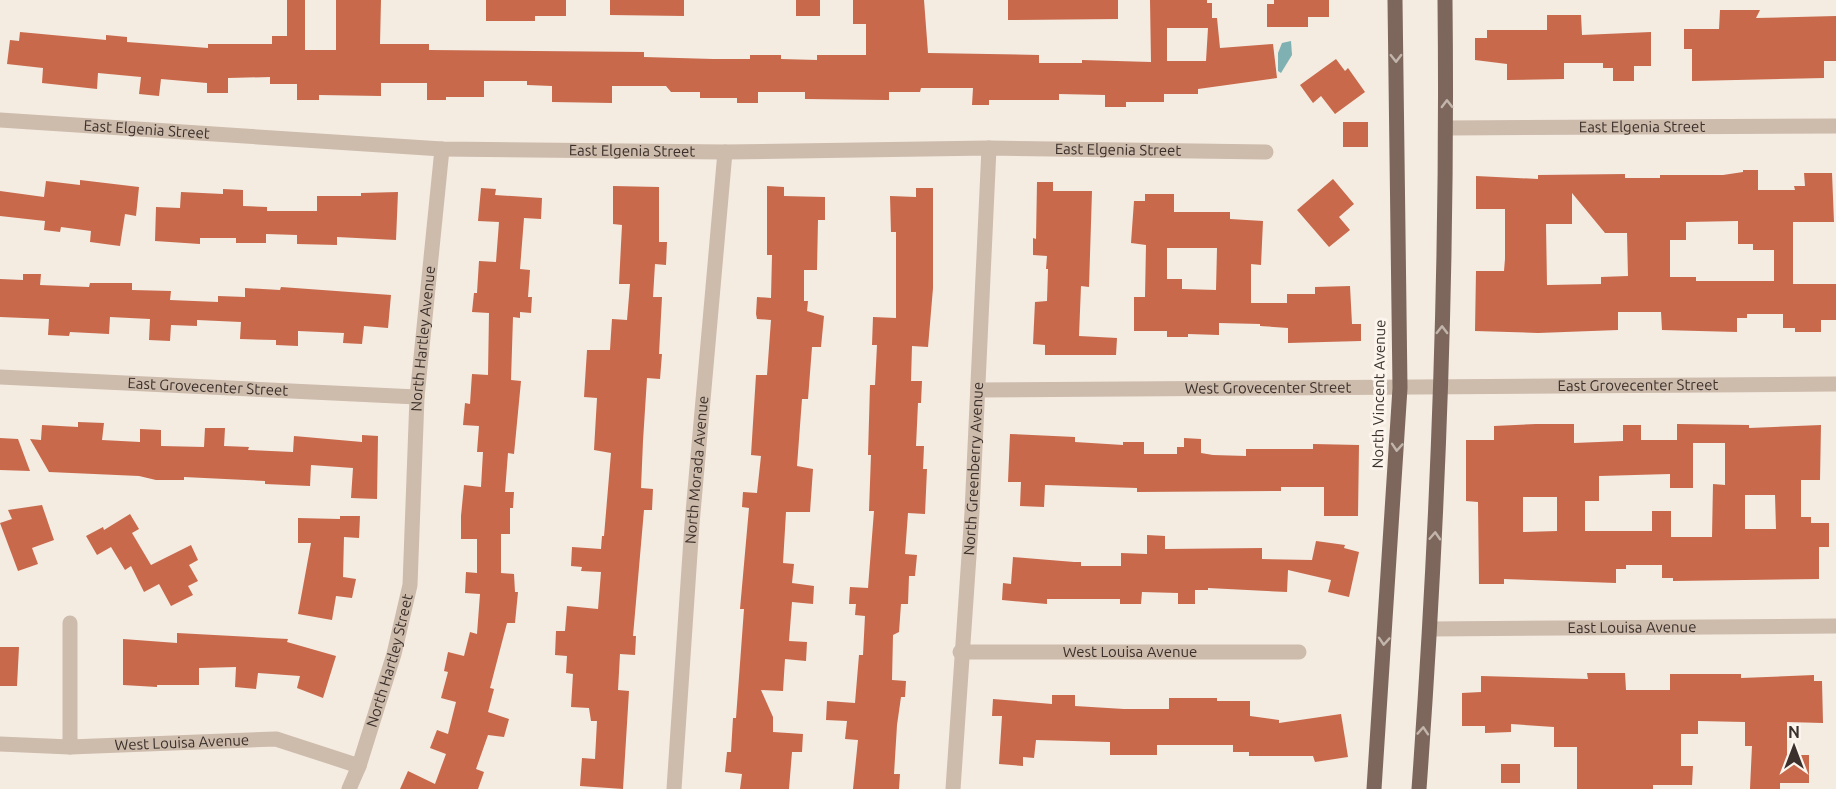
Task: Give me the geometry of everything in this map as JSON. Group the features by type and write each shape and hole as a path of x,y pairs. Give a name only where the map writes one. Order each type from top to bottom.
{"main road":[{"name":"North Vincent Avenue","path":"1374,789 1400,388 1395,0"},
{"path":"1419,789 1430,629 1440,388 1447,128 1445,0"}],"street":[{"name":"East Elgenia Street","path":"0,120 442,149 725,152 989,148 1266,152"},
{"name":"East Elgenia Street","path":"1447,128 1836,126"},
{"name":"North Greenberry Avenue","path":"952,789 978,390 989,148"},
{"name":"North Hartley Avenue","path":"410,528 417,398 442,149"},
{"name":"North Morada Avenue","path":"674,789 692,524 725,152"},
{"name":"East Grovecenter Street","path":"0,377 417,398"},
{"name":"East Grovecenter Street","path":"1440,388 1836,384"},
{"name":"West Grovecenter Street","path":"978,390 1440,388"},
{"name":"North Hartley Street","path":"349,789 359,766 394,654 410,585 410,528"},
{"path":"70,623 70,747"},
{"name":"East Louisa Avenue","path":"1430,629 1836,626"},
{"name":"West Louisa Avenue","path":"960,652 1299,652"},
{"name":"West Louisa Avenue","path":"0,744 70,747 276,739 359,766"}],"water":[{"path":"1291,41 1292,55 1281,73 1278,71 1278,53 1282,43"}],"building":[{"path":"287,0 305,0 305,50 336,50 336,0 381,0 380,44 429,44 429,50 644,52 644,57 713,59 750,59 750,55 781,55 781,59 817,60 817,55 866,55 866,24 853,24 853,0 924,0 928,53 1039,55 1039,63 1082,63 1082,60 1151,62 1150,0 1207,0 1207,3 1212,3 1212,18 1217,18 1220,48 1273,44 1277,78 1198,89 1198,94 1164,94 1164,102 1126,102 1126,107 1105,107 1105,95 1059,94 1059,100 989,100 989,105 972,105 973,88 921,88 920,92 889,92 889,100 805,99 805,92 758,92 758,103 737,103 737,98 700,98 700,92 671,92 666,86 612,86 612,103 552,102 552,86 527,85 527,81 484,81 484,97 446,97 446,100 427,100 427,83 381,83 381,96 319,95 319,100 297,100 297,84 270,84 270,77 228,78 228,93 207,93 207,83 161,79 159,96 139,94 141,77 98,73 97,89 42,83 43,68 7,64 10,40 19,41 20,32 106,40 106,35 127,37 127,42 208,48 208,44 272,44 272,36 287,36","holes":["1167,28 1208,28 1206,61 1167,61"]},
{"path":"486,0 566,0 566,16 535,16 535,21 486,21"},
{"path":"610,0 684,0 684,16 610,15"},
{"path":"796,0 820,0 820,16 796,16"},
{"path":"1008,0 1118,0 1118,19 1008,20"},
{"path":"1274,0 1329,0 1329,17 1308,17 1308,27 1267,27 1267,4 1274,4"},
{"path":"1720,10 1760,10 1756,18 1836,16 1836,61 1824,61 1824,78 1692,81 1692,49 1684,49 1684,29 1719,29"},
{"path":"1547,15 1581,15 1582,35 1651,32 1651,66 1634,66 1634,81 1613,81 1613,68 1603,68 1603,63 1564,63 1564,79 1507,80 1507,64 1475,60 1475,38 1487,38 1487,30 1547,30"},
{"path":"1336,59 1345,71 1348,68 1365,92 1335,114 1321,96 1313,103 1300,85"},
{"path":"1343,122 1368,122 1368,147 1343,147"},
{"path":"1743,170 1758,170 1758,190 1795,190 1794,186 1805,186 1804,173 1832,173 1834,222 1793,222 1793,284 1836,284 1836,320 1821,320 1821,332 1795,332 1795,328 1783,328 1783,314 1747,314 1747,318 1737,318 1737,332 1662,330 1661,312 1618,312 1618,330 1538,333 1475,331 1476,271 1504,271 1505,259 1505,209 1476,209 1476,176 1538,179 1538,175 1625,174 1625,178 1660,178 1660,175 1723,175 1743,172","holes":["1572,193 1605,233 1627,233 1628,276 1601,277 1601,284 1547,285 1546,224 1572,224","1738,221 1738,244 1753,244 1753,250 1774,250 1774,281 1696,281 1696,277 1670,277 1670,240 1686,240 1686,222"]},
{"path":"1333,179 1354,204 1339,217 1350,230 1329,247 1297,210"},
{"path":"80,180 139,187 136,216 125,214 120,246 90,242 91,231 61,227 60,232 44,230 45,221 0,216 0,191 44,197 46,181 80,185"},
{"path":"1037,182 1053,182 1053,191 1092,191 1089,287 1081,286 1079,336 1117,338 1116,355 1045,355 1045,345 1033,344 1035,302 1047,301 1048,269 1046,269 1047,256 1033,255 1033,238 1036,239"},
{"path":"613,186 659,187 659,242 667,242 666,265 655,264 653,297 662,297 660,379 647,378 643,441 641,488 653,489 652,510 644,510 633,636 636,636 635,655 620,654 618,690 629,691 623,789 580,786 582,758 595,759 597,721 591,721 589,708 571,707 573,674 566,673 567,656 555,655 556,631 565,631 567,606 598,609 601,572 581,571 582,567 571,566 572,547 601,549 602,536 604,536 611,453 594,450 597,398 584,397 587,350 610,350 612,319 627,320 630,284 619,284 622,225 613,224"},
{"path":"767,186 784,187 784,196 825,197 825,220 818,220 817,270 804,270 804,301 808,301 807,311 824,316 821,347 812,347 808,399 802,399 797,466 813,469 810,512 786,512 783,563 794,564 792,583 814,586 813,604 792,602 789,641 807,642 806,661 785,659 783,691 761,690 773,717 773,732 803,734 802,752 792,752 789,789 740,789 742,774 725,772 727,752 731,752 733,718 736,718 744,609 740,609 749,508 742,507 743,492 757,493 761,456 751,455 756,375 767,375 771,320 757,319 756,314 757,297 771,298 772,255 767,255"},
{"path":"481,188 496,189 495,195 542,198 541,219 524,218 520,269 530,270 528,297 532,297 531,313 520,312 520,318 513,317 511,380 521,381 514,454 508,453 505,492 514,492 513,508 510,508 510,534 501,534 501,573 514,574 515,592 518,592 515,623 507,623 490,688 494,689 488,712 509,719 504,737 488,735 476,769 484,772 478,789 400,789 408,771 435,784 446,754 430,748 437,730 448,734 456,702 441,698 448,672 444,671 448,652 464,656 470,632 477,634 480,594 465,593 466,572 477,573 477,539 461,539 461,516 464,485 481,487 483,452 477,452 479,426 463,425 465,403 470,404 472,374 488,375 489,313 472,312 474,293 477,293 479,261 496,262 499,222 478,221"},
{"path":"916,188 933,188 933,288 928,347 912,346 911,381 922,381 921,403 918,403 916,446 924,446 923,469 927,469 925,514 908,513 905,554 917,555 915,576 909,576 908,604 901,604 899,632 893,635 892,680 906,681 905,697 901,697 897,725 894,774 900,774 899,789 853,789 858,740 845,739 847,721 826,720 827,701 855,703 859,655 863,655 865,616 855,615 856,604 849,604 850,587 868,588 874,511 869,511 871,455 868,455 870,385 875,385 877,345 872,345 873,317 896,318 896,232 891,232 890,196 916,197"},
{"path":"223,189 243,190 243,206 267,207 267,211 317,211 317,196 361,196 361,193 398,192 396,240 337,237 337,245 297,244 297,235 266,234 266,243 236,243 236,238 200,238 200,244 155,241 156,207 180,208 181,192 223,194"},
{"path":"1145,194 1174,194 1174,212 1230,212 1230,219 1263,221 1261,265 1251,264 1251,303 1287,303 1287,294 1315,294 1315,287 1350,286 1352,324 1361,324 1361,341 1288,343 1288,328 1260,326 1260,324 1219,323 1219,335 1188,334 1188,337 1167,337 1167,331 1134,331 1134,297 1145,297 1146,245 1131,243 1134,201 1145,201","holes":["1167,248 1217,248 1216,290 1182,289 1182,279 1167,279"]},
{"path":"23,274 41,274 40,285 89,287 90,283 132,283 132,290 171,291 170,300 218,302 218,296 245,297 245,288 280,290 281,287 391,295 388,328 364,326 362,344 343,343 344,333 298,331 298,346 276,345 276,340 240,339 241,322 197,320 197,326 171,325 170,341 149,340 150,319 110,317 109,334 70,332 69,336 48,335 49,319 0,317 0,279 23,280"},
{"path":"78,422 104,423 102,440 140,442 140,429 161,430 161,446 204,447 205,428 225,428 224,446 249,447 248,450 293,452 294,436 362,442 362,435 378,436 377,499 351,498 353,468 311,465 310,486 265,484 265,481 184,477 184,480 156,480 139,476 49,472 30,439 41,440 42,425 78,427"},
{"path":"1574,424 1574,443 1623,441 1623,425 1641,425 1641,440 1677,440 1677,424 1749,425 1749,428 1821,425 1820,480 1801,480 1801,517 1811,517 1811,523 1829,523 1829,547 1819,547 1819,579 1673,581 1673,578 1662,578 1662,565 1626,565 1626,569 1616,569 1616,583 1504,579 1504,584 1479,584 1478,502 1466,501 1466,440 1494,440 1494,426","holes":["1693,443 1725,443 1725,485 1713,484 1712,537 1671,537 1671,511 1652,511 1652,531 1585,531 1585,501 1599,501 1599,476 1670,474 1670,488 1693,488","1745,495 1775,495 1776,529 1745,529","1523,497 1557,497 1557,531 1523,532"]},
{"path":"1010,434 1075,437 1075,442 1123,445 1123,442 1144,442 1144,454 1177,454 1177,447 1184,447 1184,438 1201,439 1201,453 1213,455 1246,456 1246,449 1313,449 1313,444 1359,445 1358,516 1324,516 1324,487 1281,487 1281,491 1137,492 1137,488 1045,485 1044,507 1020,506 1021,482 1008,482"},
{"path":"0,438 18,439 30,471 0,470"},
{"path":"42,505 54,540 32,548 38,564 18,571 0,523 12,519 8,510"},
{"path":"130,514 139,529 132,533 151,565 191,545 198,560 189,565 198,581 188,586 193,595 171,606 159,584 144,592 131,566 125,570 111,547 97,555 86,536 103,527 104,530"},
{"path":"340,516 360,516 359,538 344,537 343,577 356,579 352,598 336,596 332,620 298,614 311,543 298,543 298,518 340,519"},
{"path":"1147,535 1165,536 1165,549 1262,548 1262,559 1312,560 1316,541 1345,545 1344,548 1359,552 1349,597 1328,592 1331,580 1288,570 1287,592 1208,588 1208,590 1195,590 1195,604 1178,604 1178,593 1142,592 1141,604 1120,604 1120,599 1047,599 1047,604 1002,600 1003,583 1011,584 1013,557 1081,562 1081,566 1121,566 1121,553 1147,554"},
{"path":"177,633 288,639 287,642 336,656 323,698 297,688 300,676 258,673 256,689 235,687 236,667 199,668 199,685 157,685 157,687 123,685 123,639 177,643"},
{"path":"0,647 19,647 17,686 0,686"},
{"path":"1587,673 1625,673 1626,690 1670,690 1670,674 1741,674 1741,678 1814,675 1814,681 1822,681 1823,723 1787,722 1787,755 1809,755 1809,783 1780,783 1780,789 1750,789 1752,746 1745,746 1745,722 1698,721 1698,734 1681,734 1681,766 1693,766 1692,785 1653,785 1653,789 1577,789 1577,747 1554,747 1554,727 1511,724 1511,732 1485,733 1485,726 1462,726 1462,693 1481,692 1481,676 1588,679"},
{"path":"1052,695 1075,695 1075,706 1124,709 1169,709 1169,698 1250,701 1250,716 1279,720 1279,723 1341,714 1348,757 1315,762 1313,756 1249,756 1249,752 1233,752 1233,745 1157,745 1157,755 1110,755 1110,742 1036,740 1034,758 1023,757 1023,766 999,764 1002,716 992,716 993,699 1052,704"},
{"path":"1501,764 1520,764 1520,783 1501,783"}]}
